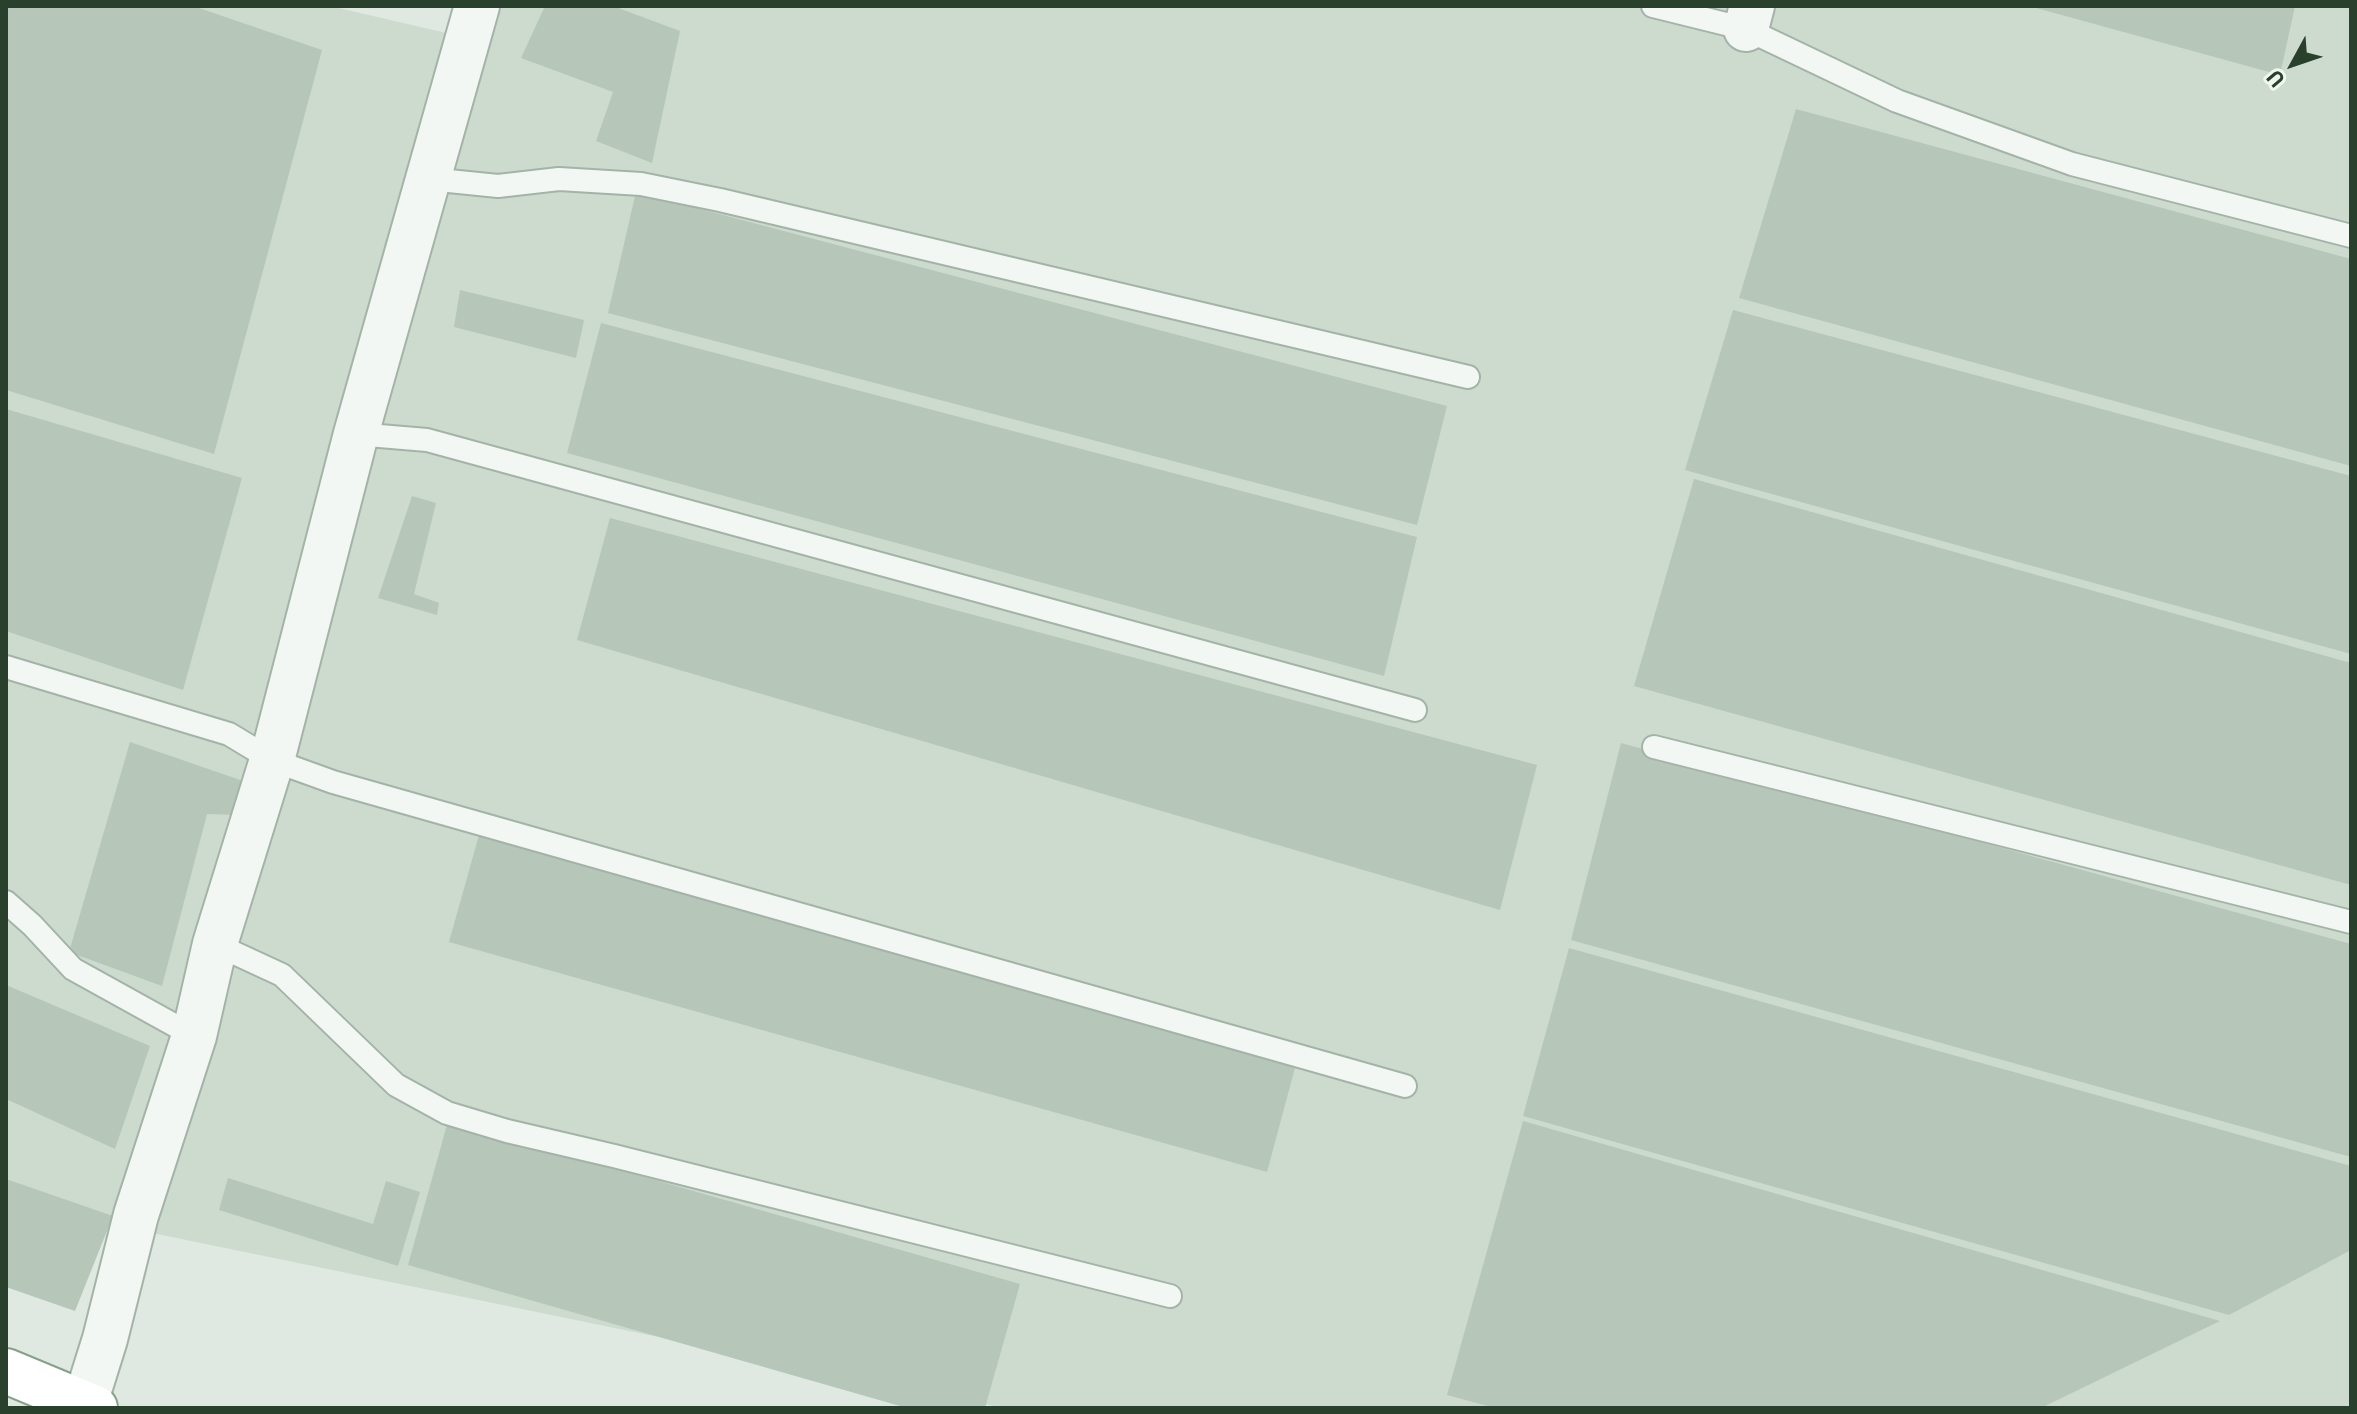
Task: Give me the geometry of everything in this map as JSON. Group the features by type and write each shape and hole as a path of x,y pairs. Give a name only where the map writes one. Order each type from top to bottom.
{"highway":[{"path":"6,1371 90,1405"}],"street":[{"path":"90,1405 136,1215 194,1036 215,944 272,760 356,434 477,6"}],"lane":[{"path":"1653,6 1749,18 1897,101 2045,154 2351,236"},
{"path":"429,179 498,186 559,179 641,184 1468,377"},
{"path":"356,434 427,440 1415,710"},
{"path":"6,667 229,734 272,760 333,782 1405,1086"},
{"path":"1654,747 2351,922"},
{"path":"6,902 73,969 194,1036"},
{"path":"215,944 282,975 396,1085 447,1113 507,1131 1170,1296"}],"shaded area":[{"path":"6,6 330,6 468,38 478,6 2351,6 2351,1408 1004,1408 6,1203"}],"building":[{"path":"6,6 193,6 322,50 214,454 6,390"},
{"path":"545,6 613,6 680,31 652,163 596,141 613,92 521,58"},
{"path":"2029,6 2295,6 2280,75"},
{"path":"1796,109 2351,259 2351,466 1739,298"},
{"path":"636,192 1447,406 1417,525 608,313"},
{"path":"460,290 584,320 576,358 454,327"},
{"path":"1733,310 2351,476 2351,654 1685,470"},
{"path":"601,323 1417,537 1384,676 567,453"},
{"path":"6,409 242,478 183,690 6,631"},
{"path":"1694,479 2351,663 2351,885 1634,686"},
{"path":"412,496 436,503 414,594 439,603 437,615 378,598"},
{"path":"610,518 1537,765 1500,910 577,640"},
{"path":"130,742 246,782 238,815 207,814 162,986 69,952"},
{"path":"1621,743 2351,944 2351,1157 1571,940"},
{"path":"479,835 1296,1064 1267,1172 449,942"},
{"path":"1569,948 2351,1166 2351,1250 2229,1315 1523,1116"},
{"path":"6,985 150,1046 115,1149 6,1099"},
{"path":"448,1121 1020,1284 985,1408 907,1408 408,1265"},
{"path":"1523,1121 2220,1321 2041,1408 1495,1408 1447,1395"},
{"path":"228,1178 373,1224 386,1181 420,1192 398,1266 219,1210"},
{"path":"6,1179 113,1216 75,1311 6,1287"}]}
